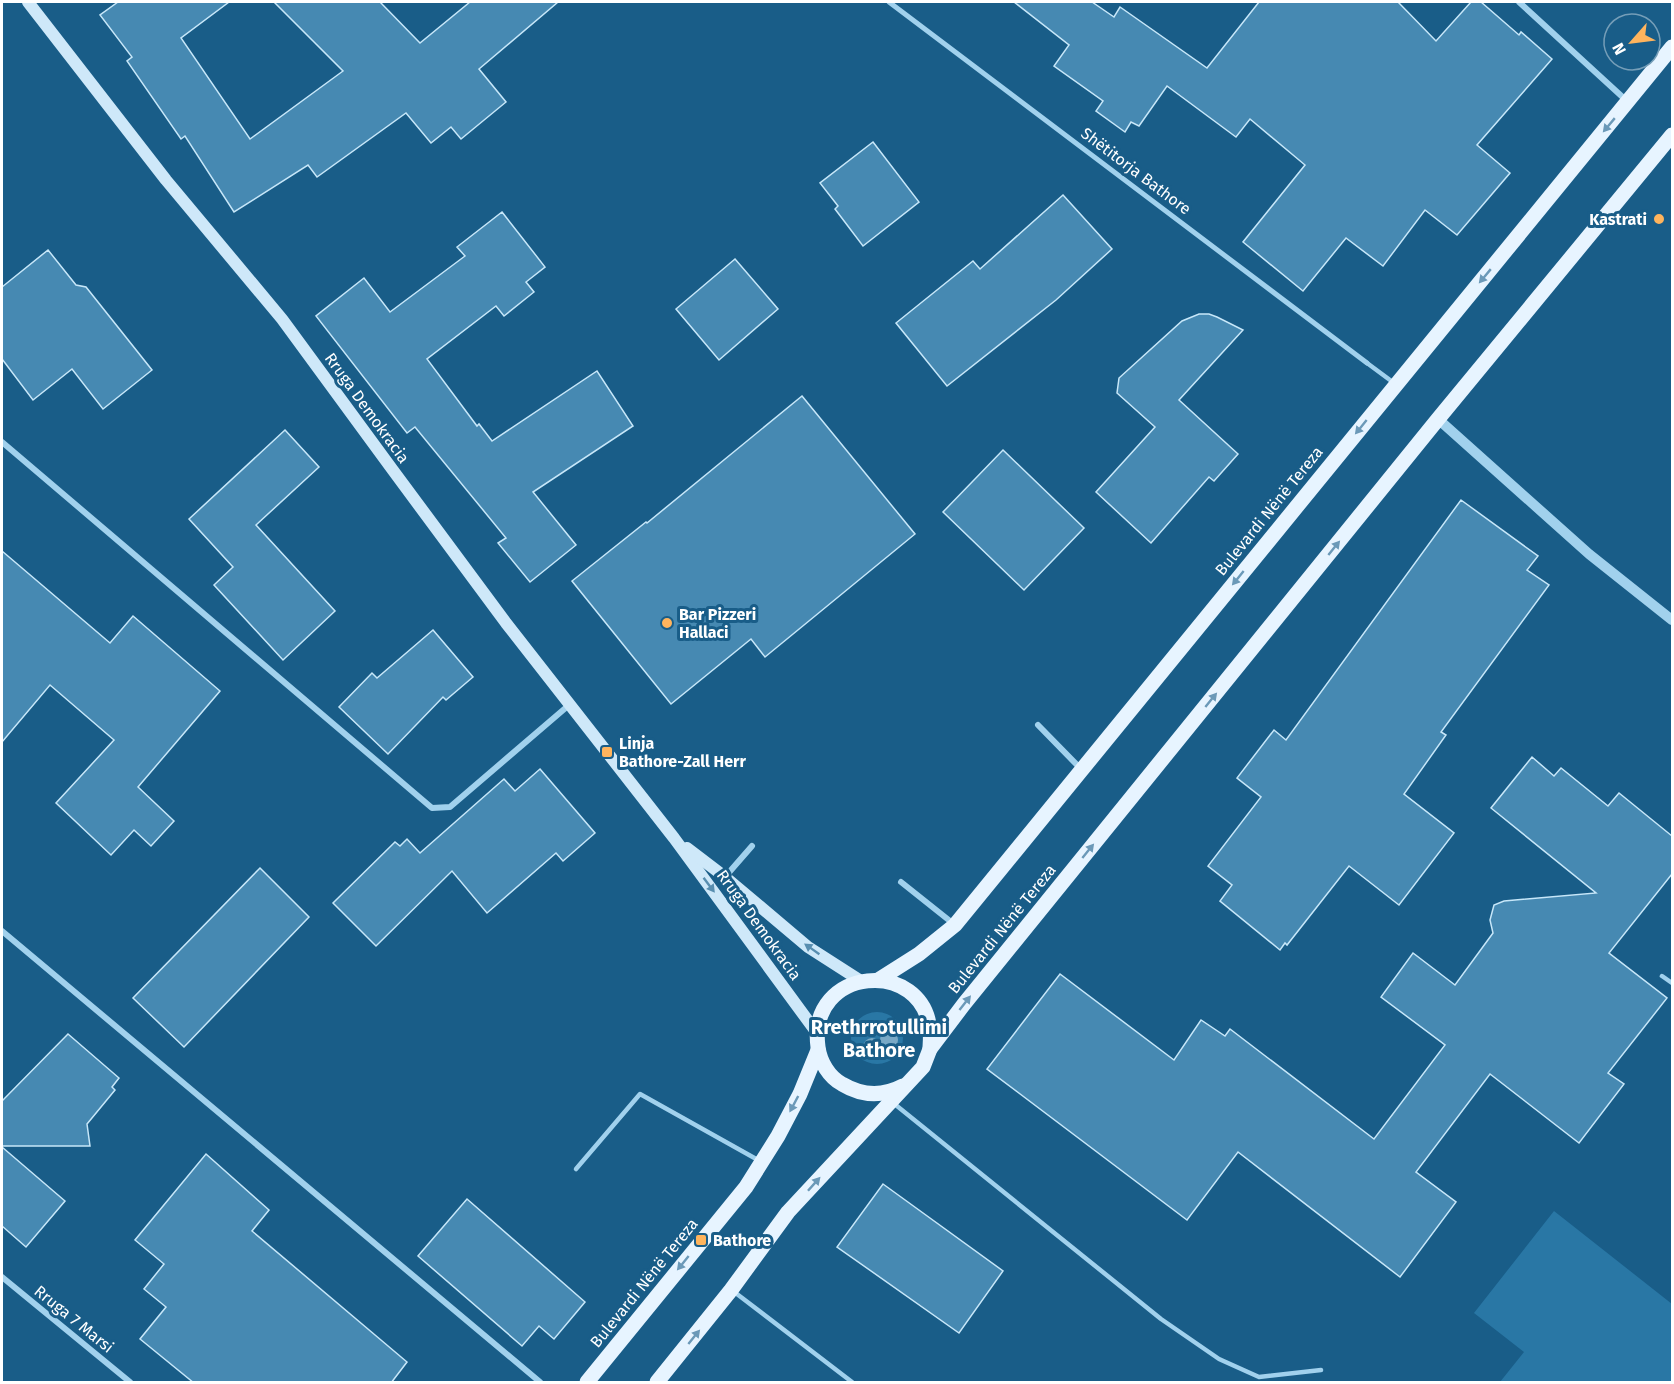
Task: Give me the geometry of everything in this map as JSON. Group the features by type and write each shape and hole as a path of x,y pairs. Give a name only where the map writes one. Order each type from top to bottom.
{"main road":[{"name":"Rruga Demokracia","path":"28,2 166,180 282,319 406,489 674,838 817,1033"},
{"name":"Bulevardi Nënë Tereza","path":"878,980 919,954 955,925 1672,47"},
{"name":"Bulevardi Nënë Tereza","path":"657,1383 731,1290 788,1212 923,1067 930,1049 978,986 1438,419 1672,135"},
{"name":"Rruga Demokracia","path":"674,838 725,877 808,947 861,981"},
{"name":"Bulevardi Nënë Tereza","path":"910,1082 892,1091 873,1095 854,1091 837,1081 825,1067 818,1050 817,1033 821,1015 831,999 844,988 861,981 878,980 896,984 913,995 925,1011 930,1029 930,1049"},
{"name":"Bulevardi Nënë Tereza","path":"587,1383 746,1186 800,1094 818,1050"}],"street":[{"name":"Shëtitorja Bathore","path":"889,2 1367,363"},
{"path":"1519,2 1629,102"},
{"path":"1438,419 1589,554 1672,620"},
{"path":"2,442 432,808 450,807 570,704"},
{"path":"1038,725 1082,769"},
{"path":"725,877 752,846"},
{"path":"901,882 955,925"},
{"path":"2,931 540,1383"},
{"name":"Rruga 7 Marsi","path":"2,1277 130,1383"}],"lane":[{"path":"1367,363 1396,384"},
{"path":"1662,976 1672,983"},
{"path":"576,1169 640,1094 762,1162"},
{"path":"891,1101 1161,1319 1218,1359 1259,1377 1321,1370"},
{"path":"731,1290 852,1383"}],"shaded area":[{"path":"877,1012 891,1016 899,1024 903,1038 899,1052 891,1060 877,1064 863,1060 855,1052 851,1038 855,1024 863,1016"},
{"path":"1554,1211 1672,1304 1672,1382 1500,1382 1524,1352 1474,1313"}],"building":[{"path":"118,2 229,2 181,38 250,139 343,71 274,2 380,2 420,43 470,2 558,2 479,69 506,102 461,139 451,127 431,143 406,113 317,177 308,165 234,212 185,136 181,139 127,61 132,57 100,15"},
{"path":"1014,2 1092,2 1114,17 1120,7 1207,68 1259,2 1398,2 1436,41 1471,2 1481,2 1519,35 1521,32 1552,59 1477,145 1510,173 1457,235 1425,210 1383,266 1346,238 1303,291 1243,242 1305,165 1250,119 1236,137 1167,86 1139,126 1131,122 1125,132 1096,111 1103,101 1054,66 1069,45"},
{"path":"873,142 919,202 863,246 835,209 838,206 820,183"},
{"path":"1063,195 1112,249 1056,300 947,386 896,323 973,261 980,269"},
{"path":"502,212 545,267 526,282 534,292 504,316 496,306 427,359 477,426 479,424 492,441 597,371 633,426 533,492 576,545 530,582 498,543 506,538 415,427 407,433 316,316 364,278 390,312 465,256 457,247"},
{"path":"48,250 76,285 86,287 152,370 103,409 72,369 33,400 2,359 2,287"},
{"path":"735,259 778,309 719,360 676,309"},
{"path":"1199,314 1209,314 1243,330 1179,400 1238,454 1214,481 1209,477 1151,543 1096,492 1155,427 1117,393 1119,378 1182,321"},
{"path":"802,396 915,534 765,657 751,639 671,704 572,581 647,523"},
{"path":"285,430 319,467 256,525 335,611 283,660 214,585 233,567 189,519"},
{"path":"1003,450 1084,528 1024,590 943,512"},
{"path":"1461,500 1538,556 1527,570 1549,585 1441,732 1446,735 1404,794 1454,833 1399,905 1349,866 1287,945 1285,943 1280,950 1220,901 1232,885 1208,866 1261,797 1237,778 1274,730 1286,740"},
{"path":"2,551 110,643 133,616 220,691 138,787 174,821 151,846 134,830 111,855 56,803 114,740 50,685 2,742"},
{"path":"433,630 473,677 446,700 443,697 388,754 339,707 372,673 377,678"},
{"path":"1532,757 1554,776 1561,768 1608,806 1619,793 1672,836 1672,874 1609,953 1667,998 1608,1073 1624,1084 1579,1143 1490,1074 1416,1172 1456,1202 1400,1277 1238,1152 1187,1220 987,1069 1060,974 1174,1060 1201,1020 1225,1036 1230,1029 1374,1139 1445,1045 1381,997 1413,953 1455,985 1493,933 1490,920 1494,905 1504,901 1596,893 1491,808"},
{"path":"540,769 595,833 563,861 556,853 487,913 452,871 376,946 333,903 395,842 400,846 407,839 420,853 504,779 515,791"},
{"path":"260,868 309,917 184,1047 133,998"},
{"path":"68,1034 119,1078 112,1087 115,1090 87,1124 90,1146 2,1146 2,1101"},
{"path":"2,1147 65,1201 26,1247 2,1226"},
{"path":"206,1154 269,1210 252,1231 407,1362 391,1383 194,1383 140,1339 166,1307 144,1289 164,1264 135,1240"},
{"path":"883,1184 1003,1271 959,1333 837,1247"},
{"path":"467,1199 585,1302 554,1339 539,1326 522,1346 418,1256"}],"place":[{"name":"Kastrati","path":"1659,219"},
{"name":"Bar Pizzeri Hallaci","path":"667,623"},
{"name":"Linja Bathore-Zall Herr","path":"607,752"},
{"name":"Bathore","path":"701,1240"}],"district":[{"name":"Rrethrrotullimi Bathore","path":"879,1038"}]}
